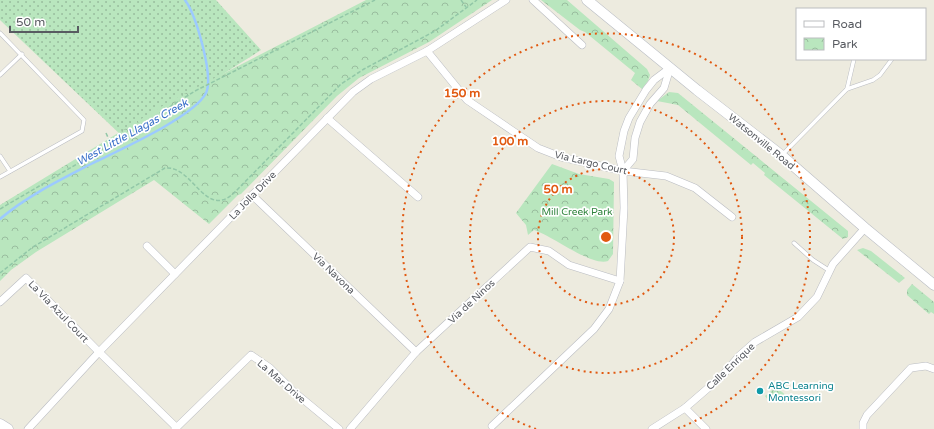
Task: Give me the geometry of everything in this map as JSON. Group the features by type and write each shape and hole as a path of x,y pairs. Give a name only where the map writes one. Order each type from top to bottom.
{"main road":[{"name":"Watsonville Road","path":"587,0 670,68 781,155 865,228 934,285"},
{"path":"0,424 8,429"}],"street":[{"name":"La Jolla Drive","path":"28,429 99,352 353,92 371,79 427,51 506,0"},
{"path":"532,0 582,45"},
{"name":"Via Largo Court","path":"427,51 467,100 538,148 561,157 623,171 666,176 695,188 732,217"},
{"path":"623,171 633,159 635,138 640,122 650,104 664,88 670,68"},
{"path":"492,426 594,329 609,309 620,281 624,208 623,171 619,156 629,118 654,80 670,68"},
{"path":"327,118 418,197"},
{"name":"Via Navona","path":"252,195 416,352"},
{"name":"Calle Enrique","path":"652,429 685,408 722,376 739,356 755,342 798,317 817,297 832,264 865,228"},
{"path":"146,246 175,274"},
{"name":"Via de Ninos","path":"350,429 416,352 530,247 549,251 569,265 620,281"},
{"name":"La Via Azul Court","path":"0,302 26,278 99,352"},
{"path":"99,352 176,428"},
{"name":"La Mar Drive","path":"176,428 252,355 270,368 293,390 339,429"},
{"path":"863,429 863,424 867,415 911,368 926,366 934,369"},
{"path":"685,408 706,429"}],"lane":[{"path":"0,32 84,120 82,131 0,177"},
{"path":"0,76 22,54"},
{"path":"847,89 854,60"},
{"path":"781,155 847,89 873,80 880,75 891,60"},
{"path":"0,156 10,171"},
{"path":"794,242 813,260 830,271"}],"path":[{"path":"0,210 111,144 195,91 375,0"},
{"path":"461,0 466,8"},
{"path":"0,273 33,247 165,168 173,167 180,171 210,198 220,201 225,200 234,193 342,84 364,69 430,34 477,0"},
{"path":"106,133 111,144"}],"green space":[{"path":"0,0 216,0 261,50 123,137 0,20"},
{"path":"366,0 492,0 429,42 359,78 337,96 241,194 238,195 209,224 154,180 36,252 11,270 0,281 0,205 174,99"},
{"path":"541,0 567,0 647,69 650,75 648,81 642,89 631,80 635,73 585,32 580,30"},
{"path":"669,92 678,93 848,231 848,237 843,239 764,175 765,173 753,163 751,165 678,105 657,101"},
{"name":"Mill Creek Park","path":"552,164 579,174 609,179 614,182 613,254 608,261 601,262 582,255 534,230 528,235 526,225 516,213"},
{"path":"863,248 871,251 905,278 899,283 857,250"},
{"path":"912,284 934,302 934,314 931,312 929,314 907,295 907,290"},
{"path":"776,387 788,397 783,402 768,400 765,396"}],"waterway":[{"name":"West Little Llagas Creek","path":"0,219 21,203 44,189 154,133 187,112 199,102 206,93 208,73 199,32 185,0"}],"place":[{"name":"ABC Learning Montessori","path":"760,391"}]}
